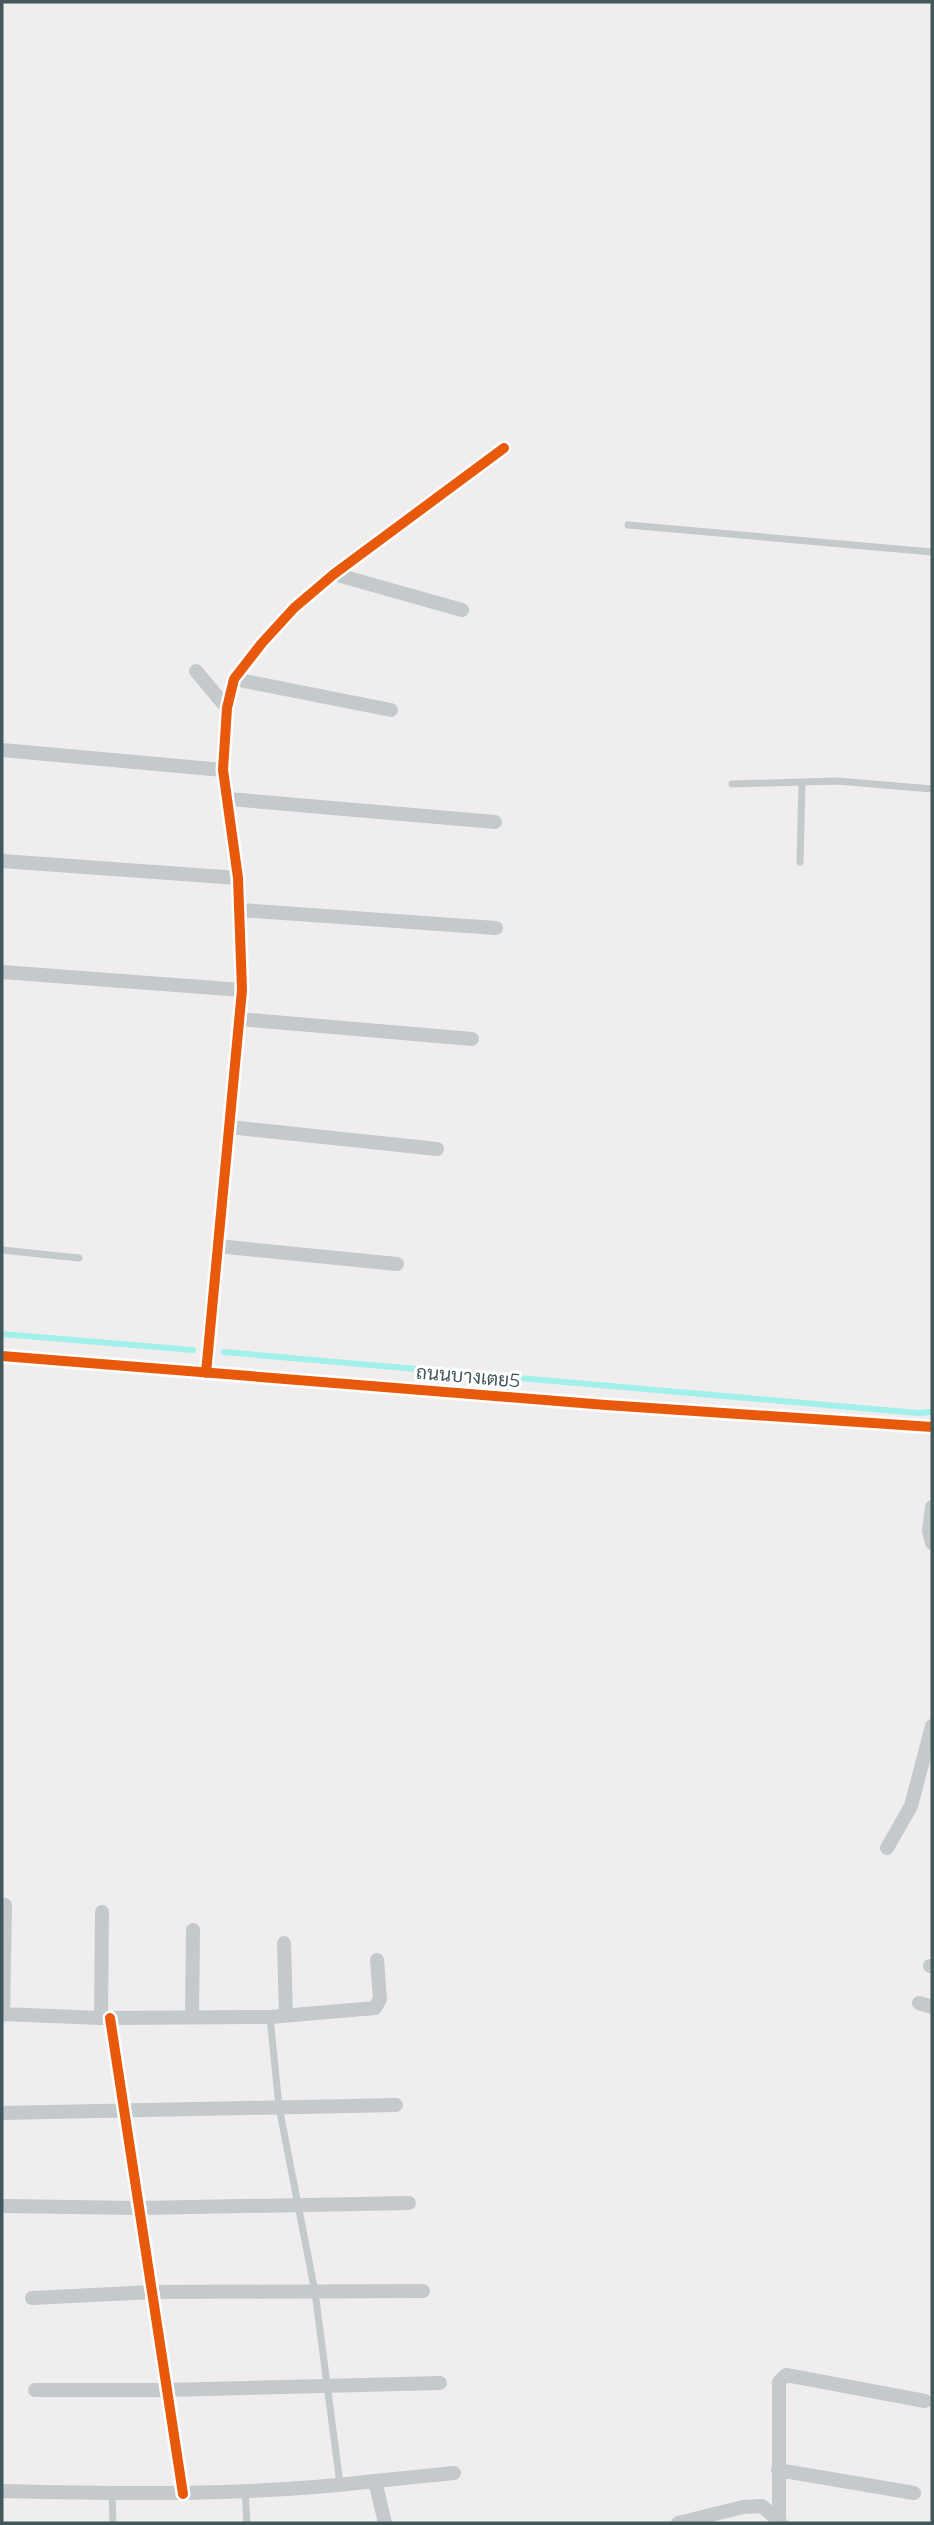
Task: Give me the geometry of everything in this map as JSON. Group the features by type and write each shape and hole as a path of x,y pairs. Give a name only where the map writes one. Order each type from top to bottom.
{"street":[{"path":"206,1373 242,990 238,878 223,770 226,708 234,679 294,608 334,574 504,448"},
{"path":"334,574 462,610"},
{"path":"196,671 226,708"},
{"path":"234,679 391,710"},
{"path":"2,750 223,770"},
{"path":"229,799 495,822"},
{"path":"2,860 238,878"},
{"path":"240,910 496,928"},
{"path":"2,972 242,990"},
{"path":"239,1018 472,1039"},
{"path":"229,1127 438,1149"},
{"path":"217,1246 397,1264"},
{"name":"ถนนบางเตย5","path":"2,1356 606,1405 932,1427"},
{"path":"932,1507 929,1531 932,1543"},
{"path":"887,1847 911,1806 932,1726"},
{"path":"5,1905 2,2015 106,2018 270,2017 375,2008 380,1999 377,1960"},
{"path":"102,1912 106,2018 125,2112 183,2494"},
{"path":"192,2016 194,1930"},
{"path":"284,1943 286,2015"},
{"path":"2,2113 396,2105"},
{"path":"2,2206 140,2208 409,2203"},
{"path":"32,2298 153,2292 423,2291"},
{"path":"780,2522 779,2382 786,2375 925,2401"},
{"path":"35,2390 167,2390 440,2383"},
{"path":"778,2470 914,2493"},
{"path":"2,2491 183,2494 340,2485 454,2473"},
{"path":"375,2481 385,2523"},
{"path":"678,2523 743,2507 762,2507 780,2522"}],"lane":[{"path":"628,525 932,552"},
{"path":"732,784 849,781 932,789"},
{"path":"800,862 802,782"},
{"path":"2,1250 79,1258"},
{"path":"270,2017 279,2107 315,2292 340,2485"},
{"path":"245,2491 247,2523"},
{"path":"112,2494 113,2523"}],"waterway":[{"path":"2,1334 193,1350"},
{"path":"224,1352 918,1413 932,1412"}],"cycle path":[{"path":"206,1373 242,990 238,878 223,770 227,708 234,679 294,608 334,574 504,448"},
{"path":"2,1356 606,1405 932,1427"},
{"path":"110,2018 183,2494"}]}
